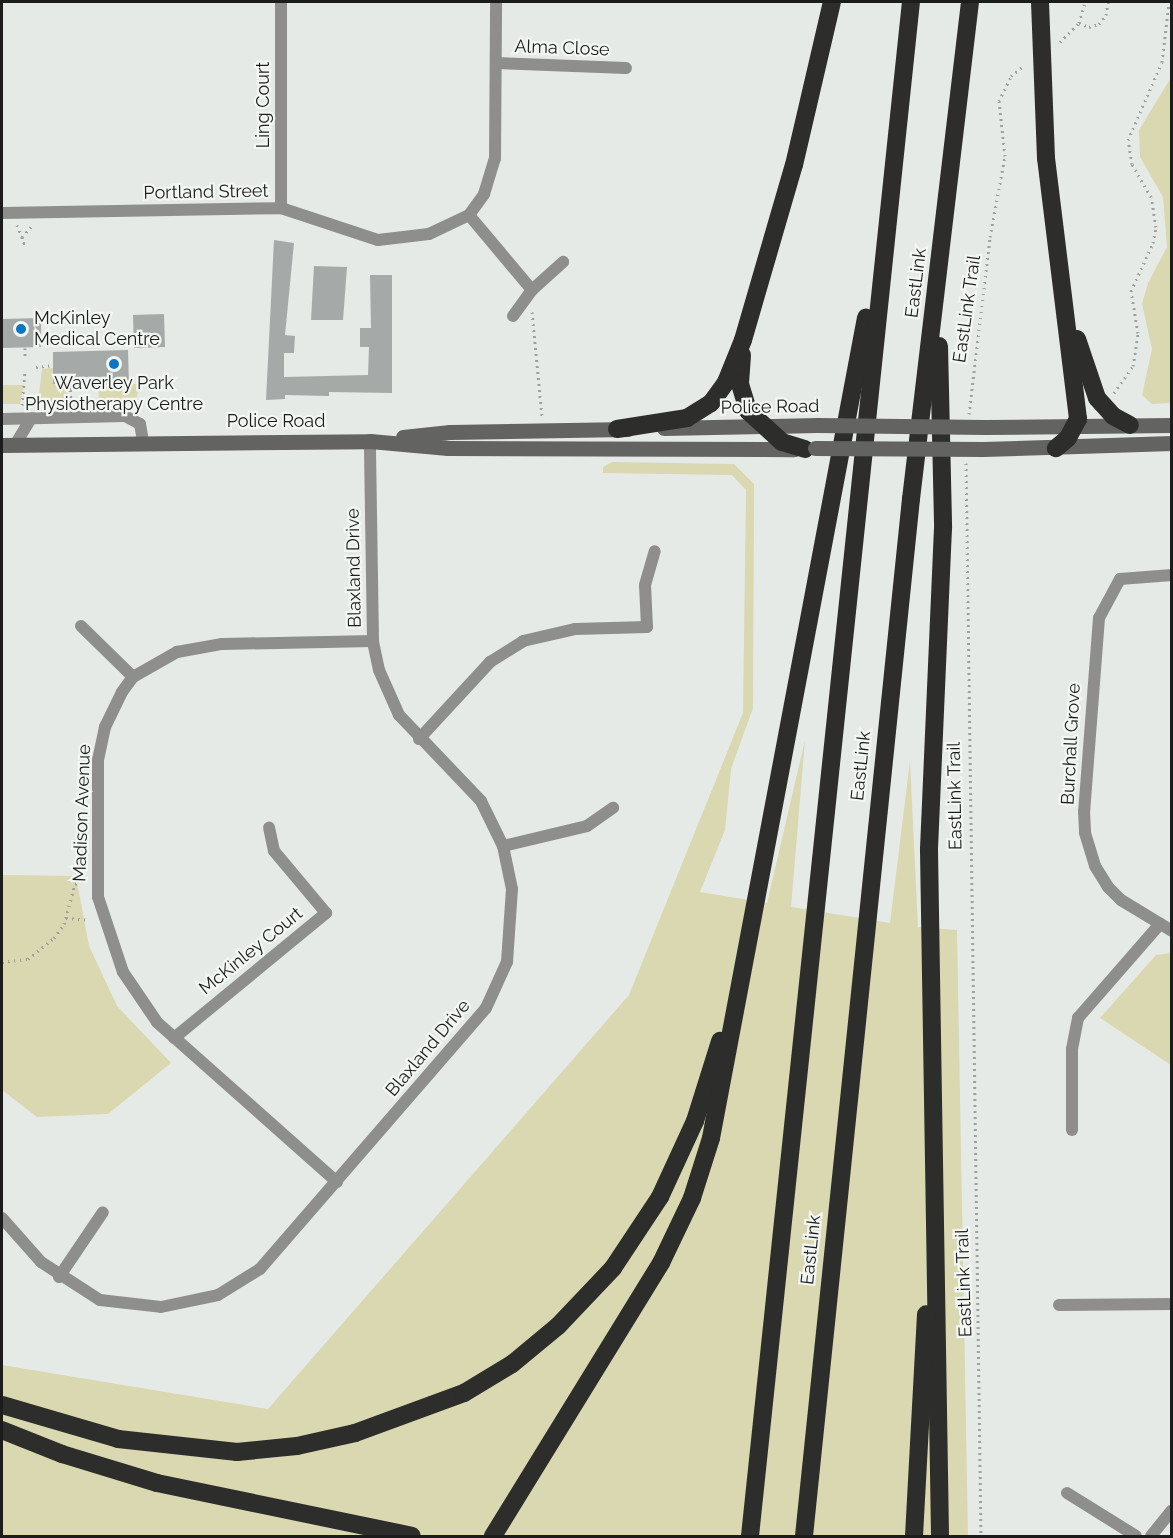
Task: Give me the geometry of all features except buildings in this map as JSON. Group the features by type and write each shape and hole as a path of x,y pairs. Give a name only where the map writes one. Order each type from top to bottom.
{"highway":[{"path":"617,429 687,418 711,403 726,382 743,340 794,165 832,2"},
{"name":"EastLink","path":"750,1536 911,2"},
{"name":"EastLink","path":"804,1536 854,1029 970,2"},
{"path":"1040,2 1046,158 1066,302 1076,426 1056,448"},
{"path":"493,1536 661,1263 692,1198 711,1138 847,426 897,124"},
{"path":"939,275 943,528 928,850 940,1536"},
{"path":"1066,302 1097,398 1113,416 1130,425"},
{"path":"743,340 740,384 748,411 782,442 810,448"},
{"path":"2,1405 118,1439 237,1452 297,1446 355,1432 464,1393 502,1370 558,1326 613,1268 660,1197 695,1121 748,953"},
{"path":"914,1536 933,1112"},
{"path":"2,1430 72,1457 157,1483 412,1536"}],"main road":[{"name":"Police Road","path":"370,441 450,432 543,430 817,425 985,427 1172,425"},
{"name":"Police Road","path":"8,445 143,441 370,441 448,448 983,449 1172,443"}],"street":[{"name":"Ling Court","path":"280,208 281,2"},
{"path":"496,2 495,159 484,194 469,216 531,290"},
{"name":"Alma Close","path":"496,63 626,68"},
{"name":"Portland Street","path":"2,213 280,208 378,240 429,234 469,216"},
{"path":"513,316 531,290 563,262"},
{"path":"2,419 125,416 140,424 143,441"},
{"path":"8,445 31,418"},
{"name":"Blaxland Drive","path":"2,1218 59,1277 100,1300 138,1308 185,1305 218,1295 260,1269 486,1008 510,947 512,889 503,846 481,801 419,739 399,715 387,691 373,641 370,441"},
{"path":"419,739 490,662 523,641 575,629 646,627 645,585 655,551"},
{"name":"Burchall Grove","path":"1172,575 1120,579 1099,618 1084,812 1085,833 1095,866 1108,887 1121,900 1172,931"},
{"path":"81,626 134,677"},
{"name":"Madison Avenue","path":"337,1182 157,1022 123,972 111,945 98,897 98,760 110,714 134,677 177,652 196,646 373,641"},
{"path":"503,846 587,826 613,808"},
{"name":"McKinley Court","path":"174,1038 326,913 274,851 269,828"},
{"path":"1072,1130 1072,1048 1078,1018 1160,924"},
{"path":"59,1277 103,1212"},
{"path":"1059,1305 1172,1304"},
{"path":"1067,1493 1136,1536"},
{"path":"1151,1536 1172,1510"}],"path":[{"path":"1060,42 1079,23 1085,2"},
{"path":"1079,23 1089,27 1099,24 1106,15 1108,2"},
{"path":"1108,399 1124,384 1133,366 1138,333 1131,291 1153,243 1156,227 1151,197 1132,164 1128,140 1162,62 1169,2"},
{"name":"EastLink Trail","path":"968,423 990,237 1005,156 999,101 1011,76 1022,67"},
{"path":"17,225 23,243 28,243"},
{"path":"22,237 33,225"},
{"path":"531,290 543,430"},
{"path":"25,348 25,359"},
{"path":"36,368 53,365"},
{"path":"22,405 26,373"},
{"path":"71,404 70,386 90,388"},
{"name":"EastLink Trail","path":"966,458 981,1536"},
{"path":"2,962 16,963 34,955 54,938 66,918 75,884 81,882"},
{"path":"66,918 87,920"}],"green space":[{"path":"1171,64 1171,403 1152,404 1142,395 1152,349 1142,304 1148,283 1167,247 1163,197 1140,157 1139,130 1170,79"},
{"path":"53,368 53,384 68,384 69,403 38,403 42,369"},
{"path":"98,377 104,377 104,384 141,384 134,404 99,402"},
{"path":"2,385 24,385 20,404 2,404"},
{"path":"612,462 734,464 754,484 753,708 731,769 725,830 700,892 767,903 805,740 791,907 890,923 910,761 918,927 957,930 968,1536 2,1536 2,1365 268,1409 629,995 743,713 746,490 732,475 603,473 603,467"},
{"path":"2,875 76,876 89,946 117,1006 171,1063 108,1114 37,1117 2,1090"},
{"path":"1172,953 1171,1065 1100,1018 1156,955"}],"place":[{"name":"McKinley Medical Centre","path":"21,329"},
{"name":"Waverley Park Physiotherapy Centre","path":"114,364"}]}
